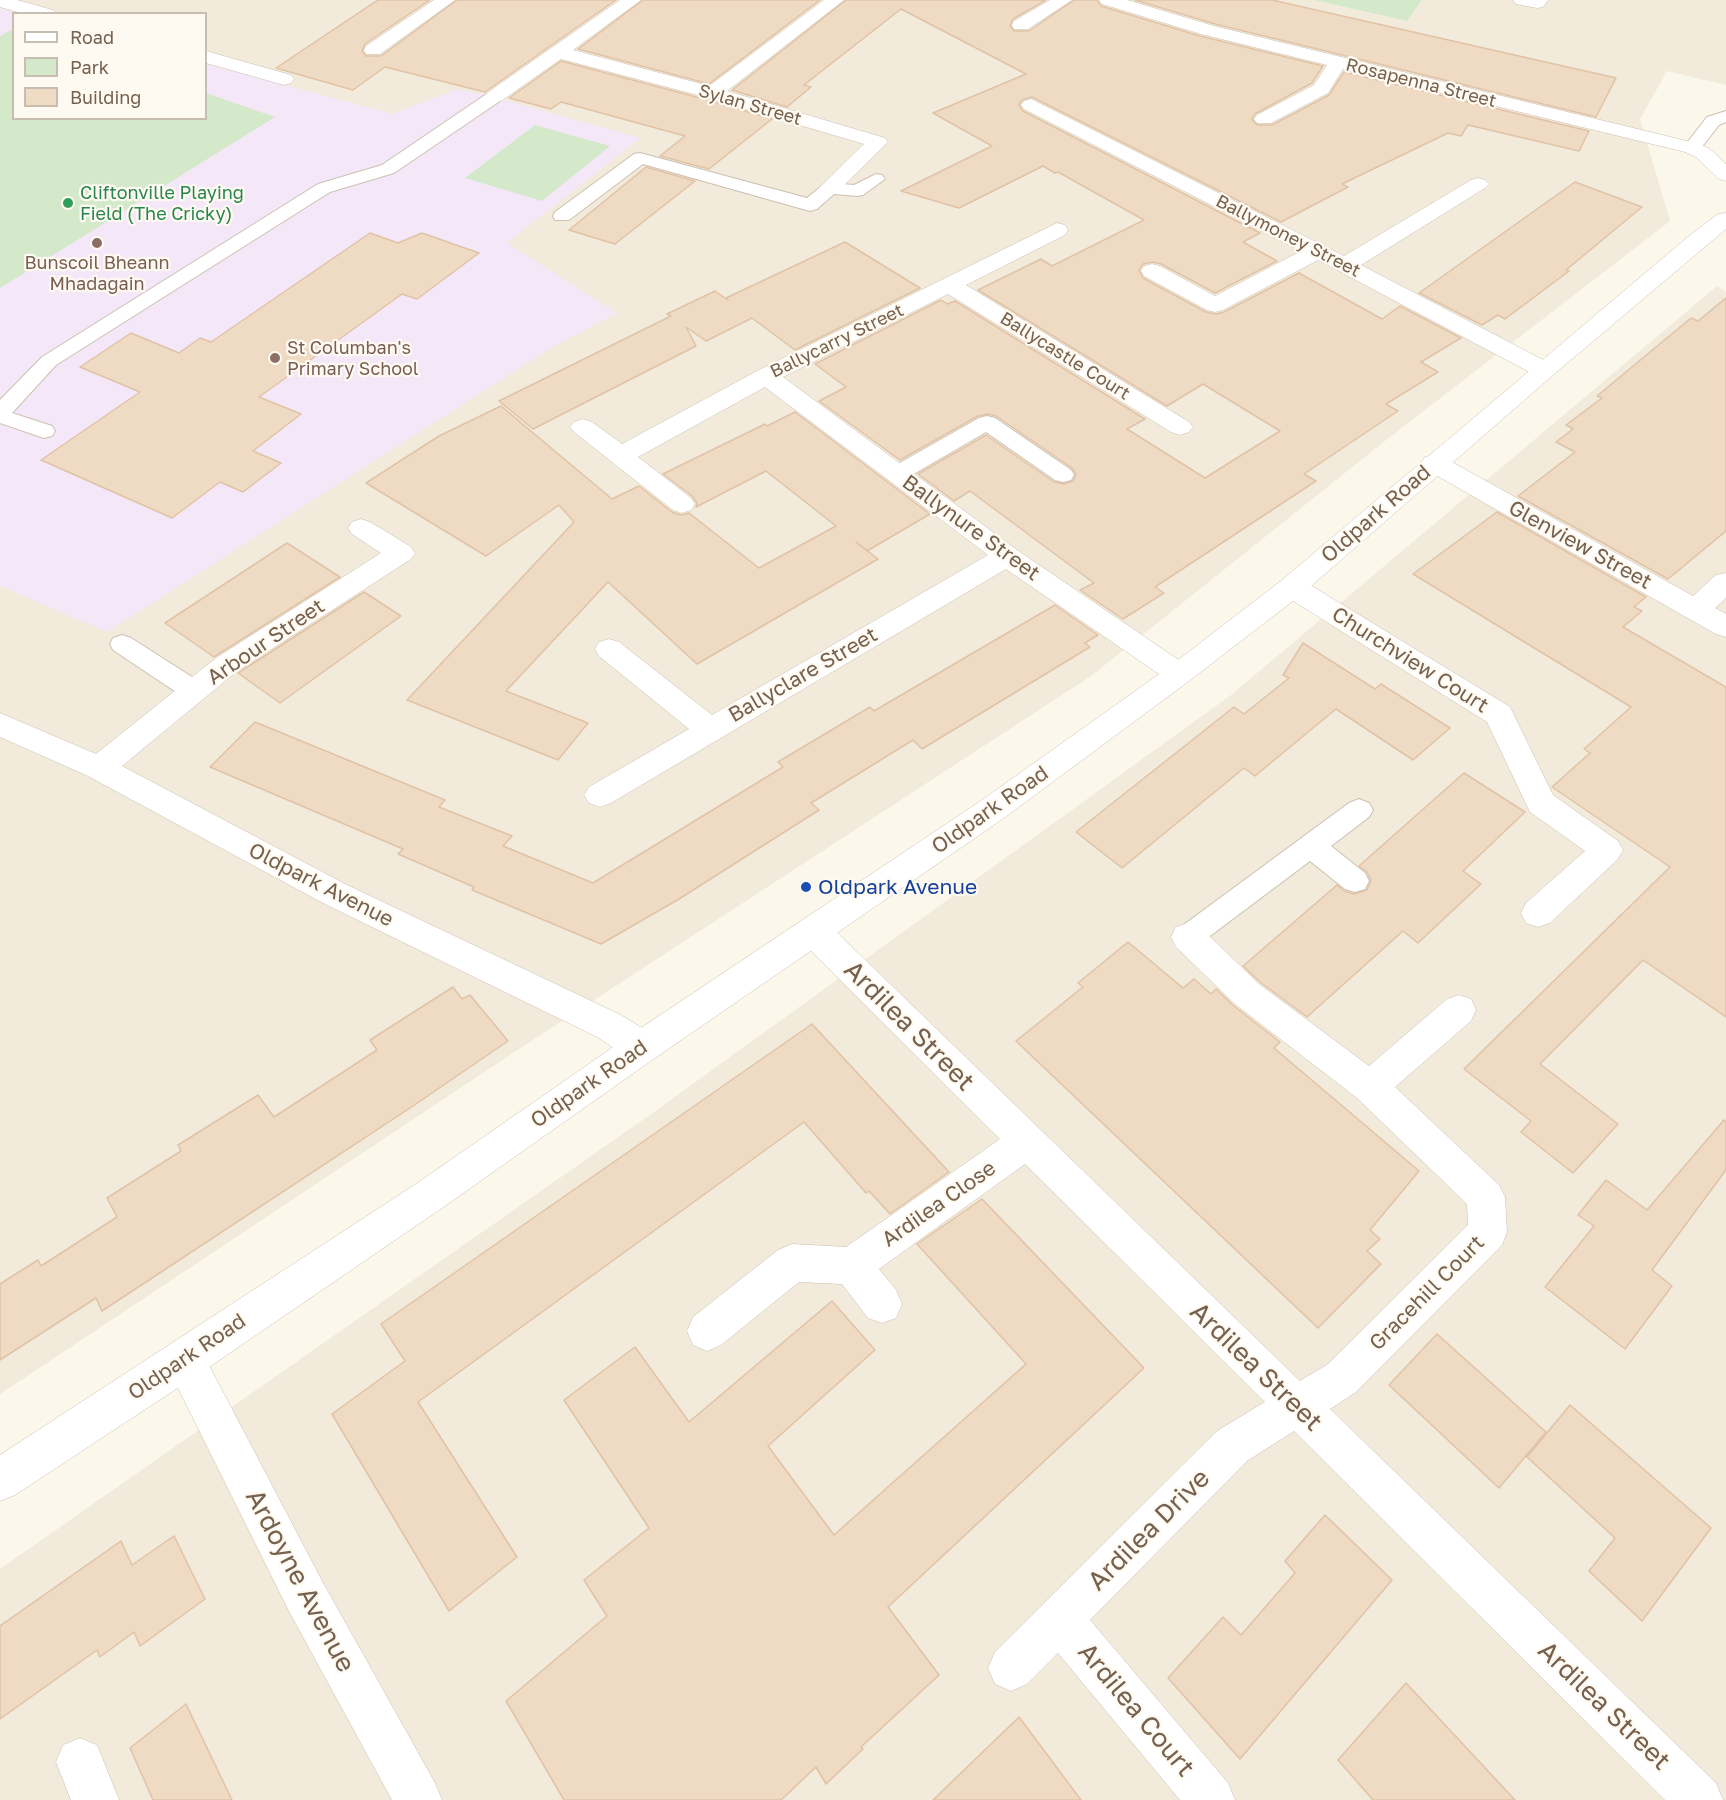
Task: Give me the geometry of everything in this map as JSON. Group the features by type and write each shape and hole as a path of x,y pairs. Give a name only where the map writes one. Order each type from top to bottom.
{"street":[{"path":"373,50 446,0"},
{"path":"494,97 632,0"},
{"path":"712,93 835,0"},
{"path":"1020,25 1063,0"},
{"name":"Rosapenna Street","path":"1108,0 1208,30 1692,148 1703,153 1726,175"},
{"path":"1522,0 1537,3 1539,0"},
{"path":"0,1 40,12"},
{"name":"Sylan Street","path":"557,52 712,93 878,142 830,188"},
{"path":"207,57 276,76 292,59"},
{"path":"1264,119 1321,89 1338,62"},
{"name":"Ballymoney Street","path":"1031,105 1346,265 1544,370"},
{"path":"1346,265 1478,184"},
{"name":"Oldpark Road","path":"0,1480 185,1360 429,1196 642,1047 993,809 1179,674 1292,587 1434,463 1696,241 1726,219"},
{"name":"Ballycarry Street","path":"620,456 766,376 1057,230"},
{"path":"1152,271 1215,305 1318,251"},
{"name":"Ballycastle Court","path":"951,285 1180,427"},
{"name":"Ballynure Street","path":"766,376 1007,556 1179,674"},
{"path":"583,428 682,504"},
{"name":"Glenview Street","path":"1434,463 1726,627"},
{"name":"Arbour Street","path":"99,768 226,665 401,553 362,528"},
{"name":"Ballyclare Street","path":"600,795 1007,556"},
{"path":"1696,610 1726,582"},
{"name":"Churchview Court","path":"1292,587 1499,715 1541,803 1607,850 1538,913"},
{"path":"609,649 711,730"},
{"name":"Oldpark Avenue","path":"0,724 99,768 335,894 609,1026 642,1047"},
{"name":"Ardilea Street","path":"814,932 1699,1800"},
{"name":"Gracehill Court","path":"1188,937 1247,994 1370,1087 1486,1197 1488,1232 1342,1378 1295,1405"},
{"path":"1370,1087 1459,1010"},
{"name":"Ardilea Close","path":"852,1266 1026,1142"},
{"path":"707,1331 792,1263 852,1266 882,1304"},
{"name":"Ardoyne Avenue","path":"185,1360 306,1597 418,1800"},
{"name":"Ardilea Drive","path":"1011,1668 1232,1446 1295,1405"},
{"name":"Ardilea Court","path":"1060,1620 1211,1800"}],"lane":[{"path":"44,430 0,414 49,361 324,188 388,169 494,97"},
{"path":"1692,148 1713,121 1726,116"},
{"path":"562,216 640,158 810,205 830,188 857,191 876,179"},
{"path":"897,474 987,423 1063,475"},
{"path":"122,644 194,691"},
{"path":"1188,937 1359,810"},
{"path":"1311,846 1355,881"}],"shaded area":[{"path":"0,0 1314,0 1407,21 1422,0 1726,0 1726,85 1667,71 1640,119 1670,221 1386,440 1091,676 522,1047 0,1394"},
{"name":"St Columban's Primary School","path":"0,8 15,12 12,12 12,120 207,120 207,64 393,114 457,89 494,97 640,138 507,243 617,313 551,348 107,632 0,586"},
{"path":"1717,286 1726,292 1726,1800 0,1800 0,1569 654,1112 1231,695"}],"green space":[{"path":"1314,0 1422,0 1407,21"},
{"name":"Cliftonville Playing Field (The Cricky)","path":"12,30 12,120 207,120 207,93 275,117 0,288 0,36"},
{"path":"535,125 610,146 542,201 465,178"}],"building":[{"path":"378,0 430,0 365,44 362,51 366,56 381,56 457,0 616,0 485,92 385,67 353,90 276,68"},
{"path":"643,0 820,0 709,84 578,49"},
{"path":"846,0 1046,0 1013,19 1010,26 1014,31 1029,31 1074,0 1097,0 1101,6 1200,36 1323,66 1312,83 1255,114 1252,119 1257,125 1272,125 1329,95 1344,72 1589,131 1579,151 1468,125 1461,136 1448,133 1342,184 1348,187 1281,222 1032,97 1022,100 1019,105 1023,111 1260,233 1243,242 1277,261 1215,293 1153,262 1143,264 1139,270 1143,278 1206,312 1216,314 1299,273 1382,319 1400,306 1461,338 1421,362 1438,372 1386,404 1398,411 1304,474 1316,481 1155,587 1164,593 1123,619 1080,590 1094,583 970,491 954,501 918,474 986,435 1054,482 1064,484 1073,481 1076,474 1072,468 996,416 988,414 978,416 900,460 819,401 846,387 815,364 941,300 947,304 955,301 1145,419 1127,429 1205,478 1280,431 1203,384 1167,406 978,290 1041,259 1052,266 1144,220 1043,166 959,208 901,191 992,146 933,113 1026,74 901,9 804,85 811,87 787,107 732,90"},
{"path":"1135,0 1272,0 1616,78 1596,117 1215,24"},
{"path":"561,61 772,119 709,169 660,156 685,136 561,102 551,109 509,98"},
{"path":"646,167 695,181 615,244 569,230"},
{"path":"1575,182 1642,207 1566,270 1569,271 1505,319 1498,315 1482,325 1419,293"},
{"path":"370,233 398,243 422,233 479,253 417,299 402,294 259,397 301,414 253,451 281,463 243,492 220,482 172,518 41,460 140,392 80,367 131,333 179,353 200,338 211,342"},
{"path":"845,242 920,288 795,350 752,318 706,341 686,327 696,346 533,429 499,401 671,316 667,314 715,291 728,300 726,298"},
{"path":"1726,298 1726,531 1668,579 1518,496 1575,452 1556,442 1573,429 1566,425 1602,398 1597,396 1691,318 1698,321"},
{"path":"501,406 612,499 639,486 672,512 681,515 689,513 759,568 836,526 766,471 696,507 697,503 692,496 663,474 765,424 767,426 795,412 930,514 867,551 878,559 697,664 608,582 506,691 588,723 558,760 407,700 574,522 559,505 486,556 366,483 439,436"},
{"path":"1497,512 1646,597 1634,607 1642,611 1623,627 1726,687 1726,1017 1643,960 1540,1064 1618,1124 1573,1173 1521,1132 1531,1121 1464,1069 1670,867 1552,787 1590,753 1584,749 1631,707 1413,574"},
{"path":"287,543 340,577 214,657 165,623"},
{"path":"364,592 401,616 280,703 238,673"},
{"path":"1055,605 1098,635 1085,643 1090,647 922,749 913,740 811,803 819,810 679,899 601,944 472,890 474,887 398,854 403,849 210,767 255,722 445,800 439,807 512,836 503,846 593,883 783,767 778,762 870,707 874,711"},
{"path":"1303,643 1375,689 1381,684 1450,728 1413,760 1336,709 1255,776 1244,768 1122,868 1076,832 1234,707 1244,714 1289,678 1283,675"},
{"path":"1464,773 1525,812 1463,871 1481,884 1418,943 1403,931 1307,1017 1260,982 1243,966 1337,885 1344,891 1354,894 1367,890 1371,880 1367,872 1359,866"},
{"path":"1128,942 1183,988 1194,979 1211,994 1216,989 1280,1042 1274,1048 1419,1171 1370,1230 1380,1239 1367,1251 1381,1264 1318,1328 1016,1041 1083,987 1078,983"},
{"path":"453,987 462,999 470,995 508,1041 102,1311 96,1298 0,1360 0,1284 38,1260 41,1266 117,1217 107,1198 181,1151 178,1145 258,1095 274,1117 377,1050 370,1040"},
{"path":"812,1024 949,1172 890,1214 869,1191 866,1193 804,1122 418,1402 517,1557 449,1611 332,1414 405,1361 381,1324"},
{"path":"1724,1120 1726,1122 1726,1170 1652,1270 1672,1286 1625,1349 1545,1287 1594,1226 1578,1215 1606,1180 1647,1210"},
{"path":"982,1199 1144,1368 888,1607 939,1675 861,1747 863,1749 826,1784 816,1767 781,1800 564,1800 506,1701 607,1616 584,1580 649,1528 564,1400 635,1347 689,1422 832,1301 875,1350 768,1446 834,1535 1026,1364 917,1244"},
{"path":"1437,1334 1546,1432 1499,1488 1389,1385"},
{"path":"1570,1405 1711,1528 1642,1621 1589,1571 1615,1538 1527,1457"},
{"path":"1325,1515 1392,1580 1240,1759 1168,1678 1223,1617 1241,1635 1295,1573 1285,1561"},
{"path":"174,1536 205,1599 140,1646 134,1632 100,1657 97,1650 0,1719 0,1626 121,1541 132,1565"},
{"path":"1406,1683 1515,1800 1373,1800 1338,1760"},
{"path":"186,1704 232,1800 153,1800 130,1748"},
{"path":"1019,1717 1081,1800 933,1800"}],"place":[{"name":"Cliftonville Playing Field (The Cricky)","path":"68,203"},
{"name":"Bunscoil Bheann Mhadagain","path":"97,243"},
{"name":"St Columban's Primary School","path":"275,358"},
{"name":"Oldpark Avenue","path":"806,887"}]}
